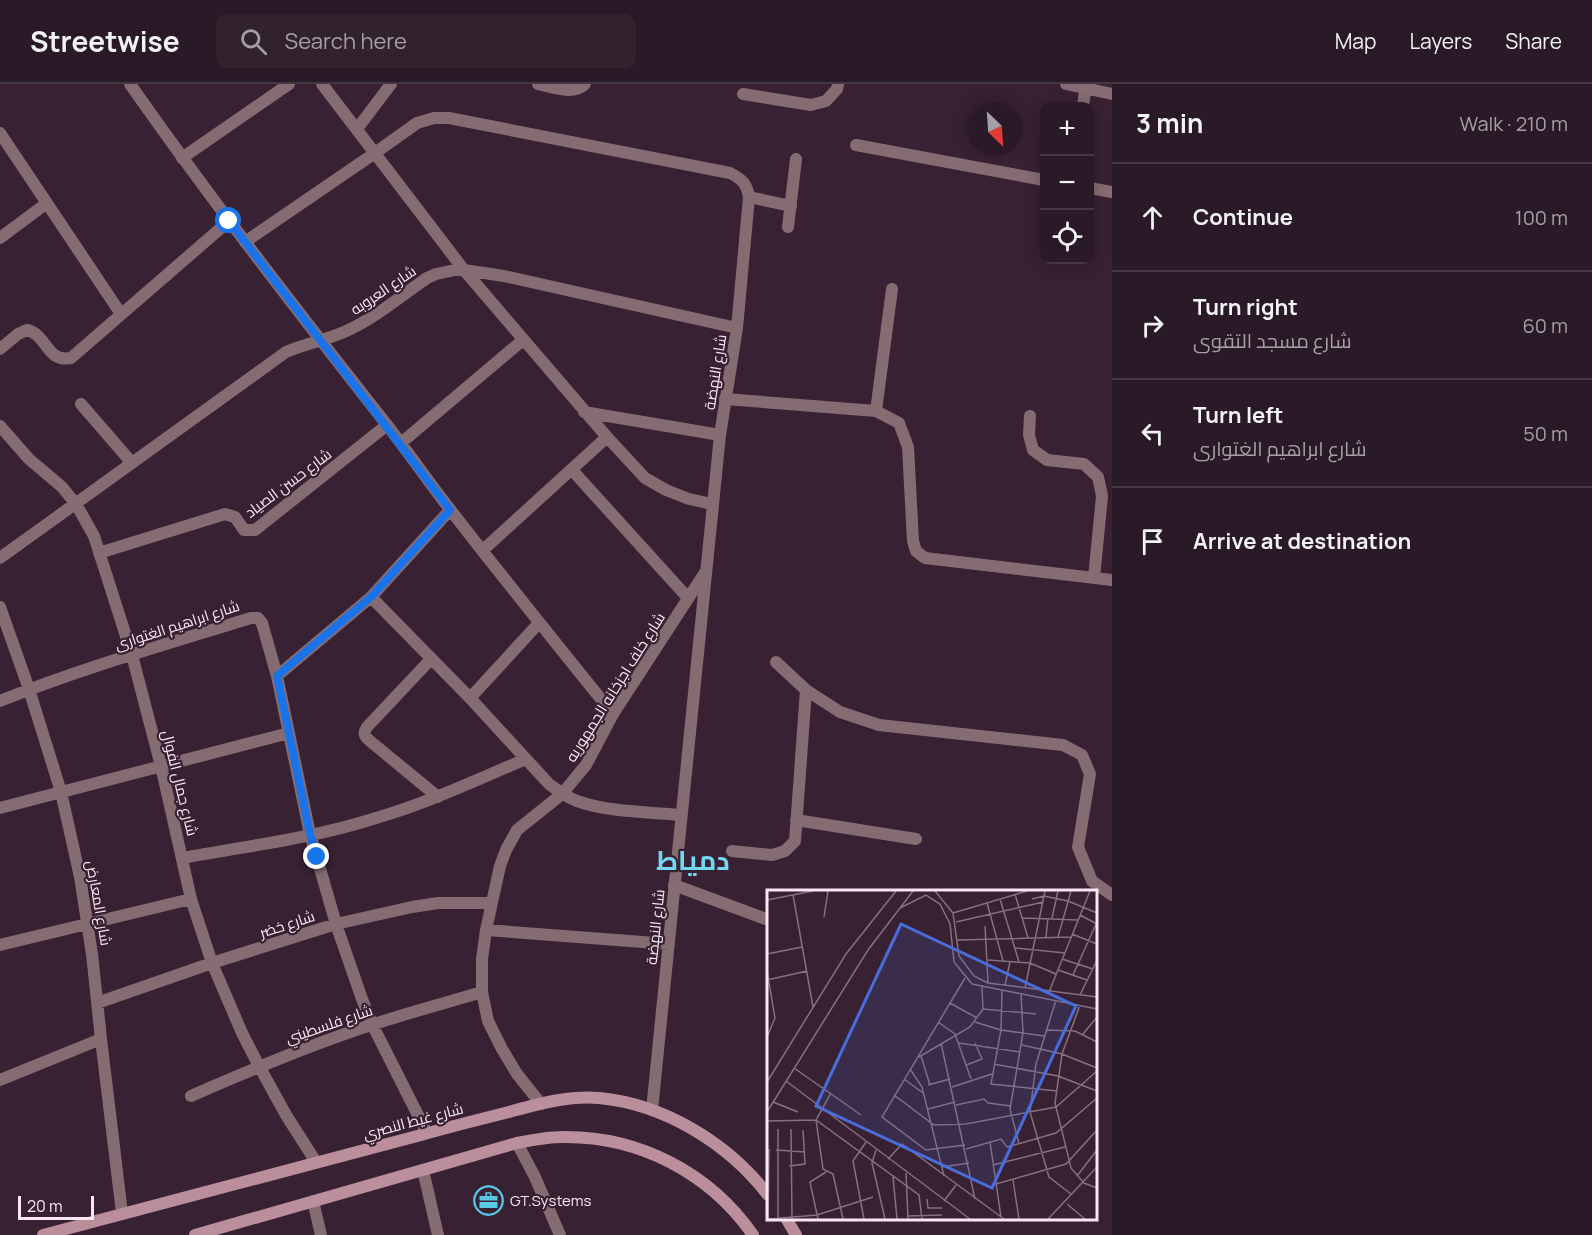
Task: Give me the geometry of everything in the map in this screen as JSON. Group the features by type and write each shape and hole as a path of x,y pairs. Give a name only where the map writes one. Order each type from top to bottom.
{"main road":[{"name":"شارع غيط النصري","path":"43,1235 427,1133 568,1099 597,1098 624,1102 652,1110 677,1121 724,1150 767,1194"},
{"path":"195,1235 517,1143 561,1137 584,1137 628,1145 685,1170 733,1209 753,1235"},
{"path":"787,1220 796,1235"}],"street":[{"path":"130,84 229,221 450,510 613,714"},
{"path":"182,158 289,84"},
{"path":"322,84 464,270 607,438 645,478 681,496 712,504"},
{"path":"357,129 391,84"},
{"path":"538,84 574,91 585,84"},
{"path":"743,94 811,105 826,101 837,89 838,84"},
{"path":"1066,84 1086,86 1112,94"},
{"path":"1084,102 1086,86"},
{"path":"245,242 417,123 434,118 448,118 730,173 745,183 749,197 791,206"},
{"path":"0,133 121,314"},
{"path":"856,145 1040,179"},
{"path":"788,227 796,159"},
{"path":"1094,189 1112,192"},
{"name":"شارع النهضة","path":"652,1110 712,504 725,399 737,328 749,197"},
{"path":"0,238 47,203"},
{"path":"0,349 18,334 27,330 36,334 58,358 70,358 229,221"},
{"name":"شارع العروبه","path":"0,558 286,352 345,332 368,320 428,278 446,271 464,270 504,276 737,328"},
{"path":"876,411 892,289"},
{"path":"401,443 523,340"},
{"path":"725,399 876,411 899,423 908,447 913,541 916,551 925,558 1112,580"},
{"path":"81,404 132,463"},
{"path":"584,412 720,435"},
{"path":"1030,416 1029,435 1033,450 1047,460 1084,464 1098,477 1102,496 1094,578"},
{"name":"شارع حسن الصياد","path":"99,553 225,514 235,517 244,530 255,530 387,425"},
{"name":"شارع جمال الفوال","path":"0,426 28,459 62,487 76,504 94,536 132,655 161,766 191,899 212,963 259,1066 286,1115 316,1162"},
{"path":"483,550 607,438"},
{"path":"572,470 688,598"},
{"path":"277,676 371,597 450,510"},
{"name":"شارع خلف اجزخانه الجمهوريه","path":"541,1104 501,1049 488,1021 482,992 482,959 486,930 500,866 517,830 562,794 586,765 613,714 707,569"},
{"path":"371,597 470,698 549,784 562,794 593,805 681,815"},
{"name":"شارع المعارض","path":"0,607 29,689 61,792 71,834 88,923 122,1213"},
{"name":"شارع ابراهيم الغتوارى","path":"0,701 29,689 250,618 258,618 262,622 277,676 310,834 336,924 372,1024 427,1133"},
{"path":"470,698 539,622"},
{"path":"431,659 364,732 369,741 438,797"},
{"path":"776,662 806,690 840,712 879,725 1063,745 1082,755 1089,774 1078,847 1092,881 1112,895"},
{"path":"732,851 772,855 786,851 795,841 806,690"},
{"path":"0,808 289,733"},
{"path":"183,858 375,819 438,797 526,759"},
{"path":"796,820 916,839"},
{"path":"674,885 766,919"},
{"path":"0,945 191,899"},
{"name":"شارع خضر","path":"97,1003 212,963 336,924 438,903 492,903"},
{"path":"486,930 669,944"},
{"name":"شارع فلسطيني","path":"191,1096 315,1044 372,1024 482,992"},
{"path":"0,1080 101,1039"},
{"path":"517,1143 535,1177 560,1235"},
{"path":"423,1170 438,1235"},
{"path":"313,1202 321,1235"}],"place":[{"name":"GT.Systems","path":"489,1200"}],"district":[{"name":"دمياط","path":"693,859"}],"route":[{"path":"229,221 450,510 371,597 277,676 310,834 317,857"}]}
